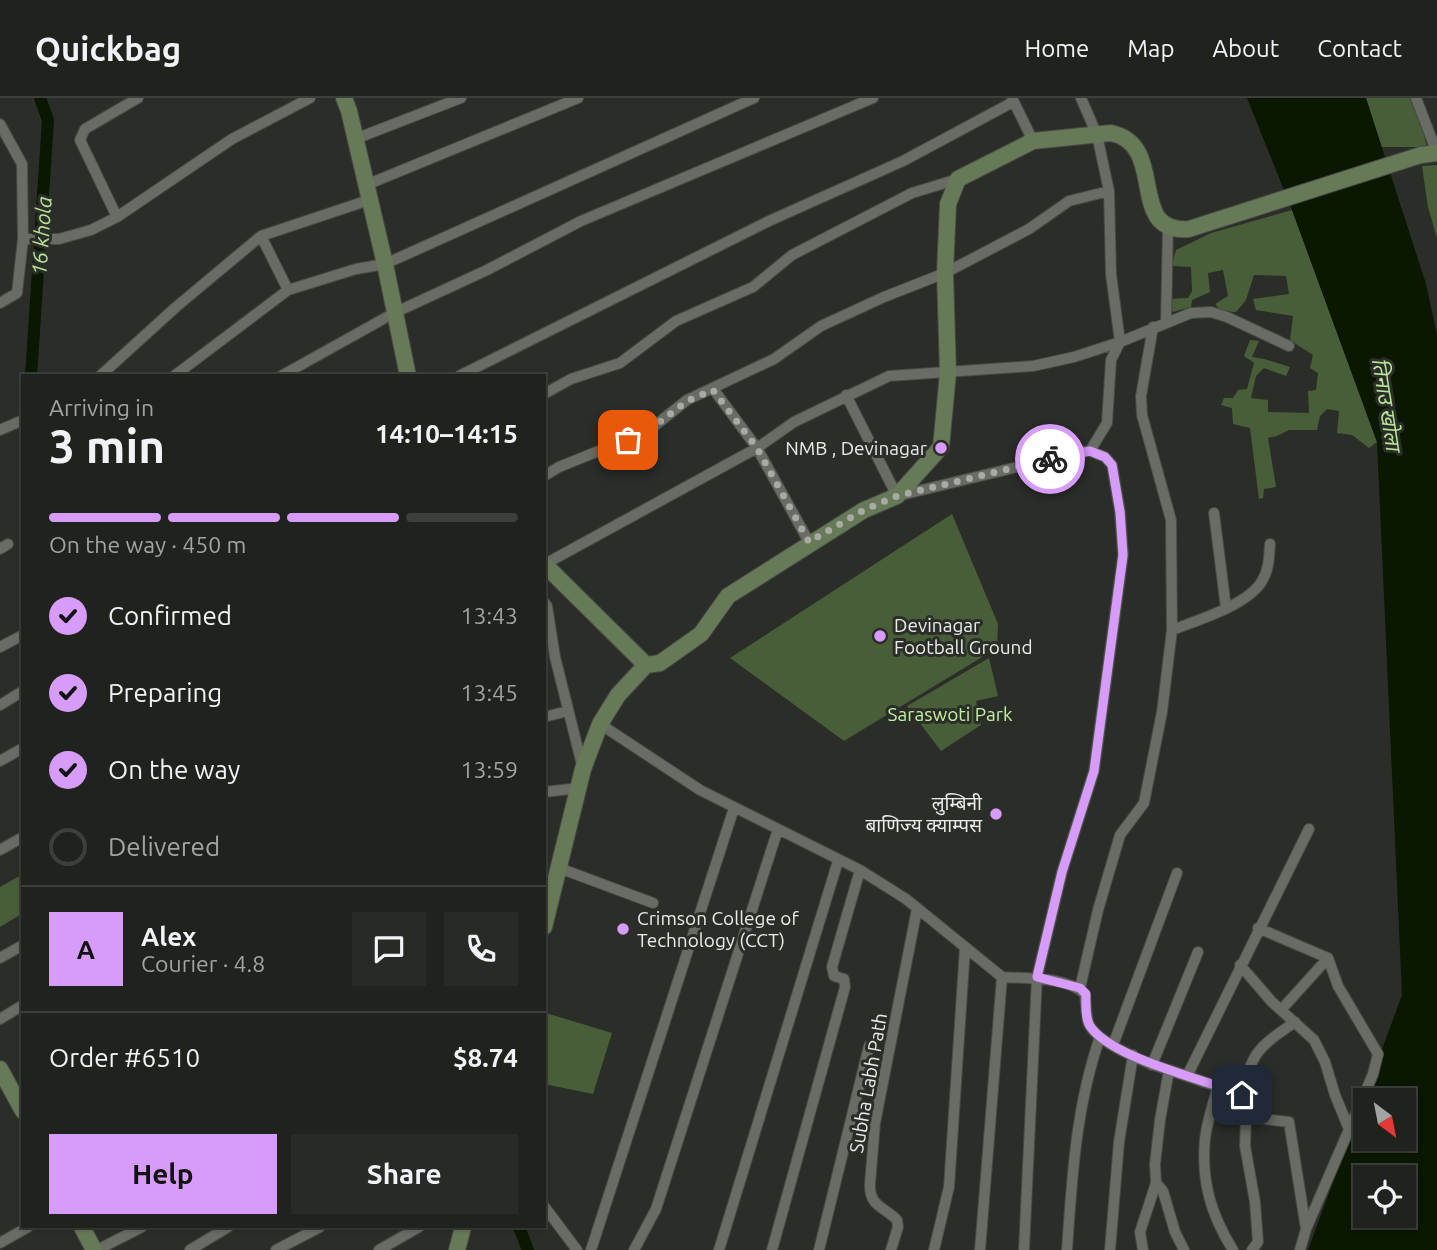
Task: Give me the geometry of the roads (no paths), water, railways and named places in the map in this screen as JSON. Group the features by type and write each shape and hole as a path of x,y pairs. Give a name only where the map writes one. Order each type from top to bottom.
{"street":[{"path":"117,217 80,140 85,129 138,98"},
{"path":"23,239 59,239 91,230 117,217 232,139 310,98"},
{"path":"344,98 385,264 408,374"},
{"path":"355,139 461,98"},
{"path":"102,374 176,307 261,236 578,98"},
{"path":"177,374 288,290 356,269 385,264 754,98"},
{"path":"285,374 394,313 487,270 581,221 873,98"},
{"path":"1081,98 1097,135 1109,191 1111,274 1120,342 1111,360 1107,423 1090,451"},
{"path":"546,393 571,379 620,362 676,321 753,287 792,255 912,193 958,179 1033,141 1111,133 1121,135 1136,146 1152,208 1168,227 1177,230 1189,229 1429,154 1416,98"},
{"path":"463,374 769,221 903,161 1013,100 1033,141"},
{"path":"0,124 22,164 23,239 17,293 0,303"},
{"path":"897,496 941,447 948,373 945,273 948,204 958,179"},
{"path":"546,475 648,431 687,401 774,359 821,326 945,273 1029,229 1069,201 1109,191"},
{"path":"1166,322 1168,227"},
{"path":"261,236 288,290"},
{"path":"546,565 757,448 793,422 889,376 1033,366 1074,357 1120,342 1191,313 1211,312 1227,317 1289,346"},
{"path":"1080,988 1098,910 1120,835 1144,803 1162,712 1172,630 1171,520 1142,415 1141,396 1153,327"},
{"path":"713,390 757,448 809,542"},
{"path":"846,395 897,496"},
{"path":"0,430 21,421"},
{"path":"546,918 583,769 600,724 618,695 646,665 660,663 701,634 727,596 809,542 864,510 897,496 1090,451 1105,457 1112,465 1120,512 1123,555 1094,771 1062,872 1037,977 1024,1250"},
{"path":"1214,513 1226,608"},
{"path":"1172,630 1243,600 1261,584 1267,572 1270,544"},
{"path":"546,567 646,665"},
{"path":"546,604 549,658 568,710 583,769"},
{"path":"0,648 21,636"},
{"path":"0,705 21,692"},
{"path":"546,716 568,710"},
{"path":"600,724 700,790 860,870 905,899 1002,977 1037,977 1080,988 1086,994 1089,1024 1100,1037 1113,1045 1152,1065 1242,1095"},
{"path":"0,761 21,749"},
{"path":"546,792 579,788"},
{"path":"591,1250 734,808"},
{"path":"634,1250 656,1209 778,829"},
{"path":"1187,1076 1309,829"},
{"path":"0,850 21,838"},
{"path":"719,1250 838,861"},
{"path":"559,868 653,903"},
{"path":"772,1250 845,987 844,979 834,976 832,967 860,870"},
{"path":"1113,1045 1177,873"},
{"name":"Subha Labh Path","path":"891,1250 898,1227 897,1220 874,1202 870,1184 875,1123 917,909"},
{"path":"1258,928 1328,958 1338,986 1378,1054 1373,1074 1306,1229 1300,1250"},
{"path":"0,958 21,946"},
{"path":"934,1250 948,1187 965,948"},
{"path":"1152,1065 1198,952"},
{"path":"1281,1010 1328,958"},
{"path":"1240,964 1281,1010 1314,1040 1325,1062 1349,1129"},
{"path":"980,1250 1002,977"},
{"path":"0,1018 21,1006"},
{"path":"1252,1250 1258,1242 1255,1202 1245,1146 1246,1117 1242,1095 1247,1072 1262,1044 1295,1022"},
{"path":"1066,1250 1077,1127 1090,1066 1100,1037"},
{"path":"819,1250 869,1046"},
{"path":"1110,1250 1119,1142 1133,1055"},
{"path":"0,1069 21,1107"},
{"path":"1143,1250 1140,1232 1156,1183 1155,1164 1160,1120 1169,1070"},
{"path":"1218,1085 1205,1139 1207,1194 1217,1225 1233,1250"},
{"path":"1246,1117 1289,1122 1306,1229"},
{"path":"1156,1183 1163,1191 1175,1232 1184,1250"},
{"path":"546,1209 577,1250"},
{"path":"0,1243 26,1228"},
{"path":"83,1228 96,1250 140,1228"},
{"path":"190,1250 226,1228"},
{"path":"276,1250 318,1228"},
{"path":"379,1250 417,1228"},
{"path":"457,1250 463,1228"}],"water":[{"name":"तिनाउ खोला","path":"1247,98 1366,98 1426,284 1437,335 1437,1250 1308,1250 1353,1128 1353,1152 1416,1152 1416,1088 1368,1088 1402,995 1377,442 1292,210"}],"waterway":[{"name":"16 khola","path":"31,374 48,120 40,98"},
{"name":"16 khola","path":"519,1228 528,1250"}],"place":[{"name":"NMB , Devinagar","path":"941,448"},
{"name":"Devinagar Football Ground","path":"880,636"},
{"name":"लुम्बिनी बाणिज्य क्याम्पस","path":"996,814"},
{"name":"Crimson College of Technology (CCT)","path":"623,929"}],"park label":[{"name":"Saraswoti Park","path":"950,714"}]}
